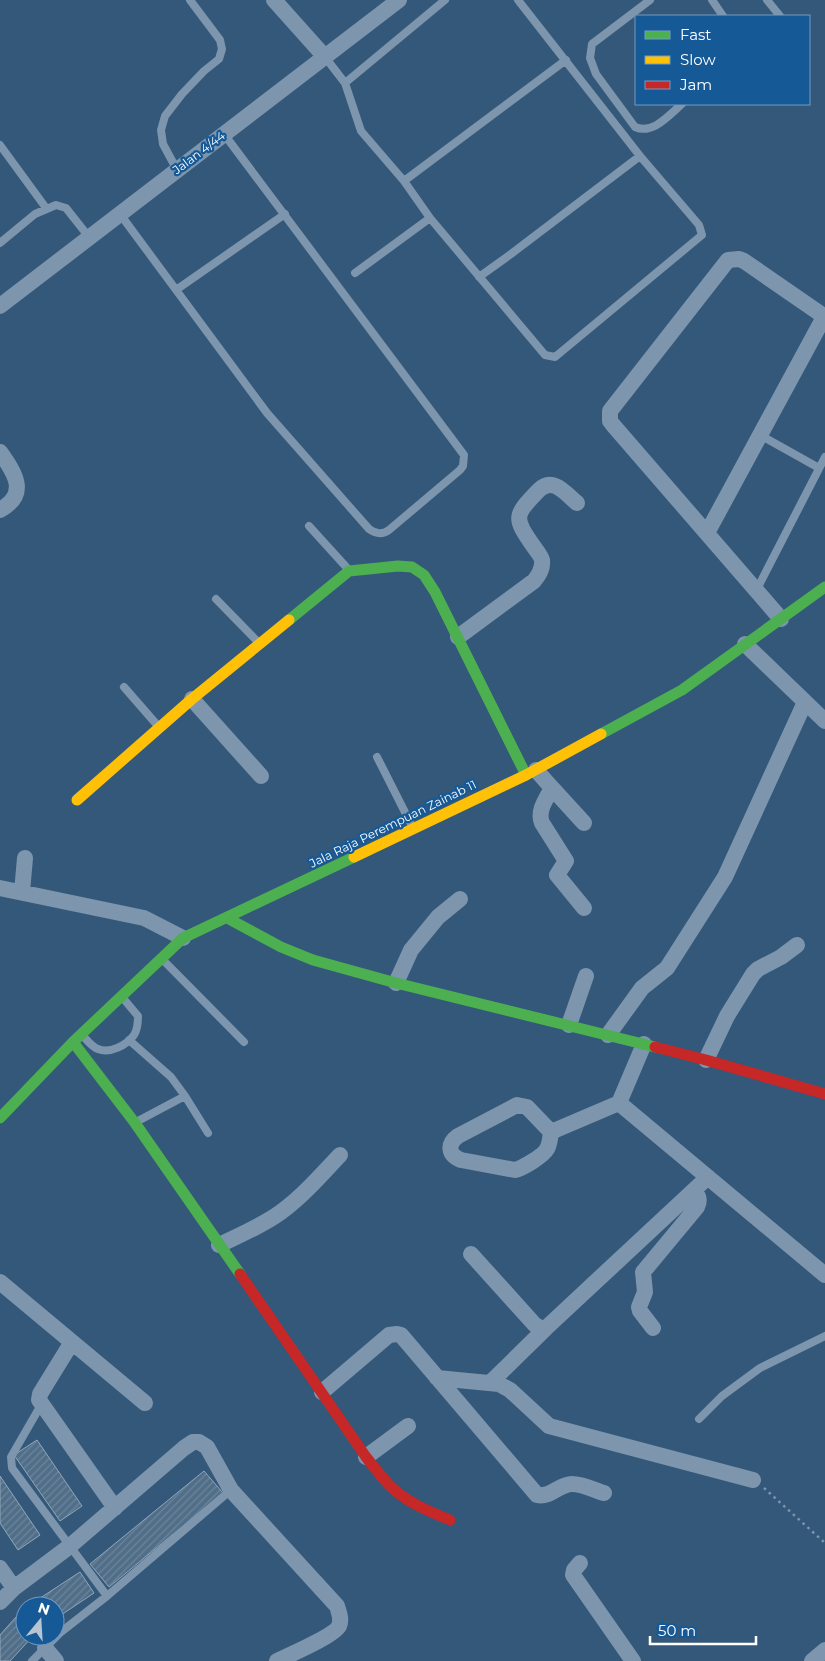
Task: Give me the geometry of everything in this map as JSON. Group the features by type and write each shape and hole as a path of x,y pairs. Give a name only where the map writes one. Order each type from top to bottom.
{"street":[{"path":"274,0 325,57"},
{"name":"Jalan 4/44","path":"0,306 399,0"},
{"path":"706,533 824,317 739,258 728,260 610,411 609,416 613,425 706,533 756,591 781,619"},
{"path":"0,452 14,471 18,484 16,493 9,505 0,510"},
{"path":"458,637 534,581 541,571 542,558 520,528 518,520 523,506 542,486 550,484 555,485 577,503"},
{"path":"77,800 192,699 349,571 398,566 419,570 429,581 531,773 552,788 584,823"},
{"name":"Jala Raja Perempuan Zainab 11","path":"0,1118 77,1038 183,938 531,773 682,690 825,587"},
{"path":"745,644 825,721"},
{"path":"192,699 261,776"},
{"path":"608,1035 642,988 668,968 725,876 805,702"},
{"path":"552,788 541,809 540,820 566,861 557,875 584,908"},
{"path":"22,892 25,858"},
{"path":"0,888 146,919 183,938"},
{"path":"396,983 411,950 438,918 460,899"},
{"path":"227,918 281,947 336,967 706,1060 825,1094"},
{"path":"706,1060 727,1016 753,974 796,945"},
{"path":"569,1025 586,976"},
{"path":"77,1038 366,1457 403,1497 424,1510 450,1520"},
{"path":"551,1132 619,1103 644,1044"},
{"path":"619,1103 825,1275"},
{"path":"517,1105 531,1110 551,1132 549,1145 545,1152 522,1168 515,1170 457,1159 451,1153 451,1142 458,1136 517,1105"},
{"path":"219,1245 260,1226 282,1212 340,1155"},
{"path":"490,1382 708,1177"},
{"path":"643,1272 697,1207 699,1200 694,1191"},
{"path":"471,1254 535,1325 542,1329 546,1328"},
{"path":"626,1254 643,1272 645,1292 640,1302 640,1311 653,1328"},
{"path":"0,1282 145,1403"},
{"path":"322,1392 389,1336 397,1334 404,1337 537,1495 545,1496 571,1484 604,1493"},
{"path":"72,1342 40,1394 39,1400 115,1508"},
{"path":"437,1378 499,1384 510,1390 549,1426 753,1480"},
{"path":"366,1457 408,1426"},
{"path":"0,1602 14,1588 70,1546 184,1448 193,1442 199,1442 207,1447 231,1490 337,1606 341,1617 338,1626 329,1634 276,1661"},
{"path":"580,1563 574,1570 573,1575 633,1661"},
{"path":"0,1568 14,1588"},
{"path":"45,1648 56,1661"},
{"path":"812,1661 825,1650"}],"lane":[{"path":"345,83 445,0"},
{"path":"325,57 345,83 361,131 404,181 430,218 545,355 554,357 702,234 699,225 640,156 518,0"},
{"path":"650,0 592,44 590,58 596,74 635,128 649,129 661,122 681,105"},
{"path":"712,0 722,15"},
{"path":"767,0 779,15"},
{"path":"177,170 163,144 160,130 165,116 182,94 218,58 222,49 220,40 192,1"},
{"path":"404,181 566,60"},
{"path":"120,214 266,413 369,529 379,534 390,530 460,470 463,466 464,455 224,134"},
{"path":"0,145 46,208"},
{"path":"479,277 640,156"},
{"path":"0,243 35,214 56,205 66,208 89,237"},
{"path":"176,290 285,214"},
{"path":"355,273 430,218"},
{"path":"759,435 819,468"},
{"path":"756,591 825,457"},
{"path":"309,526 349,571"},
{"path":"216,600 260,644"},
{"path":"124,686 160,728"},
{"path":"377,757 414,830"},
{"path":"161,959 244,1042"},
{"path":"77,1038 96,1049 107,1051 117,1048 129,1040 137,1027 138,1016 122,997"},
{"path":"129,1040 171,1077 208,1133"},
{"path":"134,1123 185,1096"},
{"path":"699,1419 722,1396 760,1368 825,1336"},
{"path":"41,1405 14,1451 10,1463 107,1596"},
{"path":"32,1661 61,1632 107,1596 231,1490"}],"path":[{"path":"753,1480 758,1482 825,1543"}],"building":[{"path":"37,1440 82,1506 60,1521 14,1455"},
{"path":"204,1471 223,1493 109,1587 90,1564"},
{"path":"0,1476 40,1535 18,1550 0,1523"},
{"path":"80,1572 94,1593 65,1612 65,1596 43,1596"},
{"path":"15,1618 15,1646 24,1646 10,1661 0,1661 0,1635"}],"traffic: fast":[{"path":"289,620 349,571 398,566 412,567 424,575 435,592 526,775"},
{"path":"601,734 682,690 825,587"},
{"path":"0,1118 73,1042 183,938 354,857"},
{"path":"227,918 281,947 313,960 396,983 655,1047"},
{"path":"73,1042 135,1123 240,1274"}],"traffic: slow":[{"path":"77,800 192,699 289,620"},
{"path":"354,857 526,775 601,734"}],"traffic: jam":[{"path":"655,1047 825,1094"},
{"path":"240,1274 366,1457 383,1478 410,1501 450,1520"}]}
